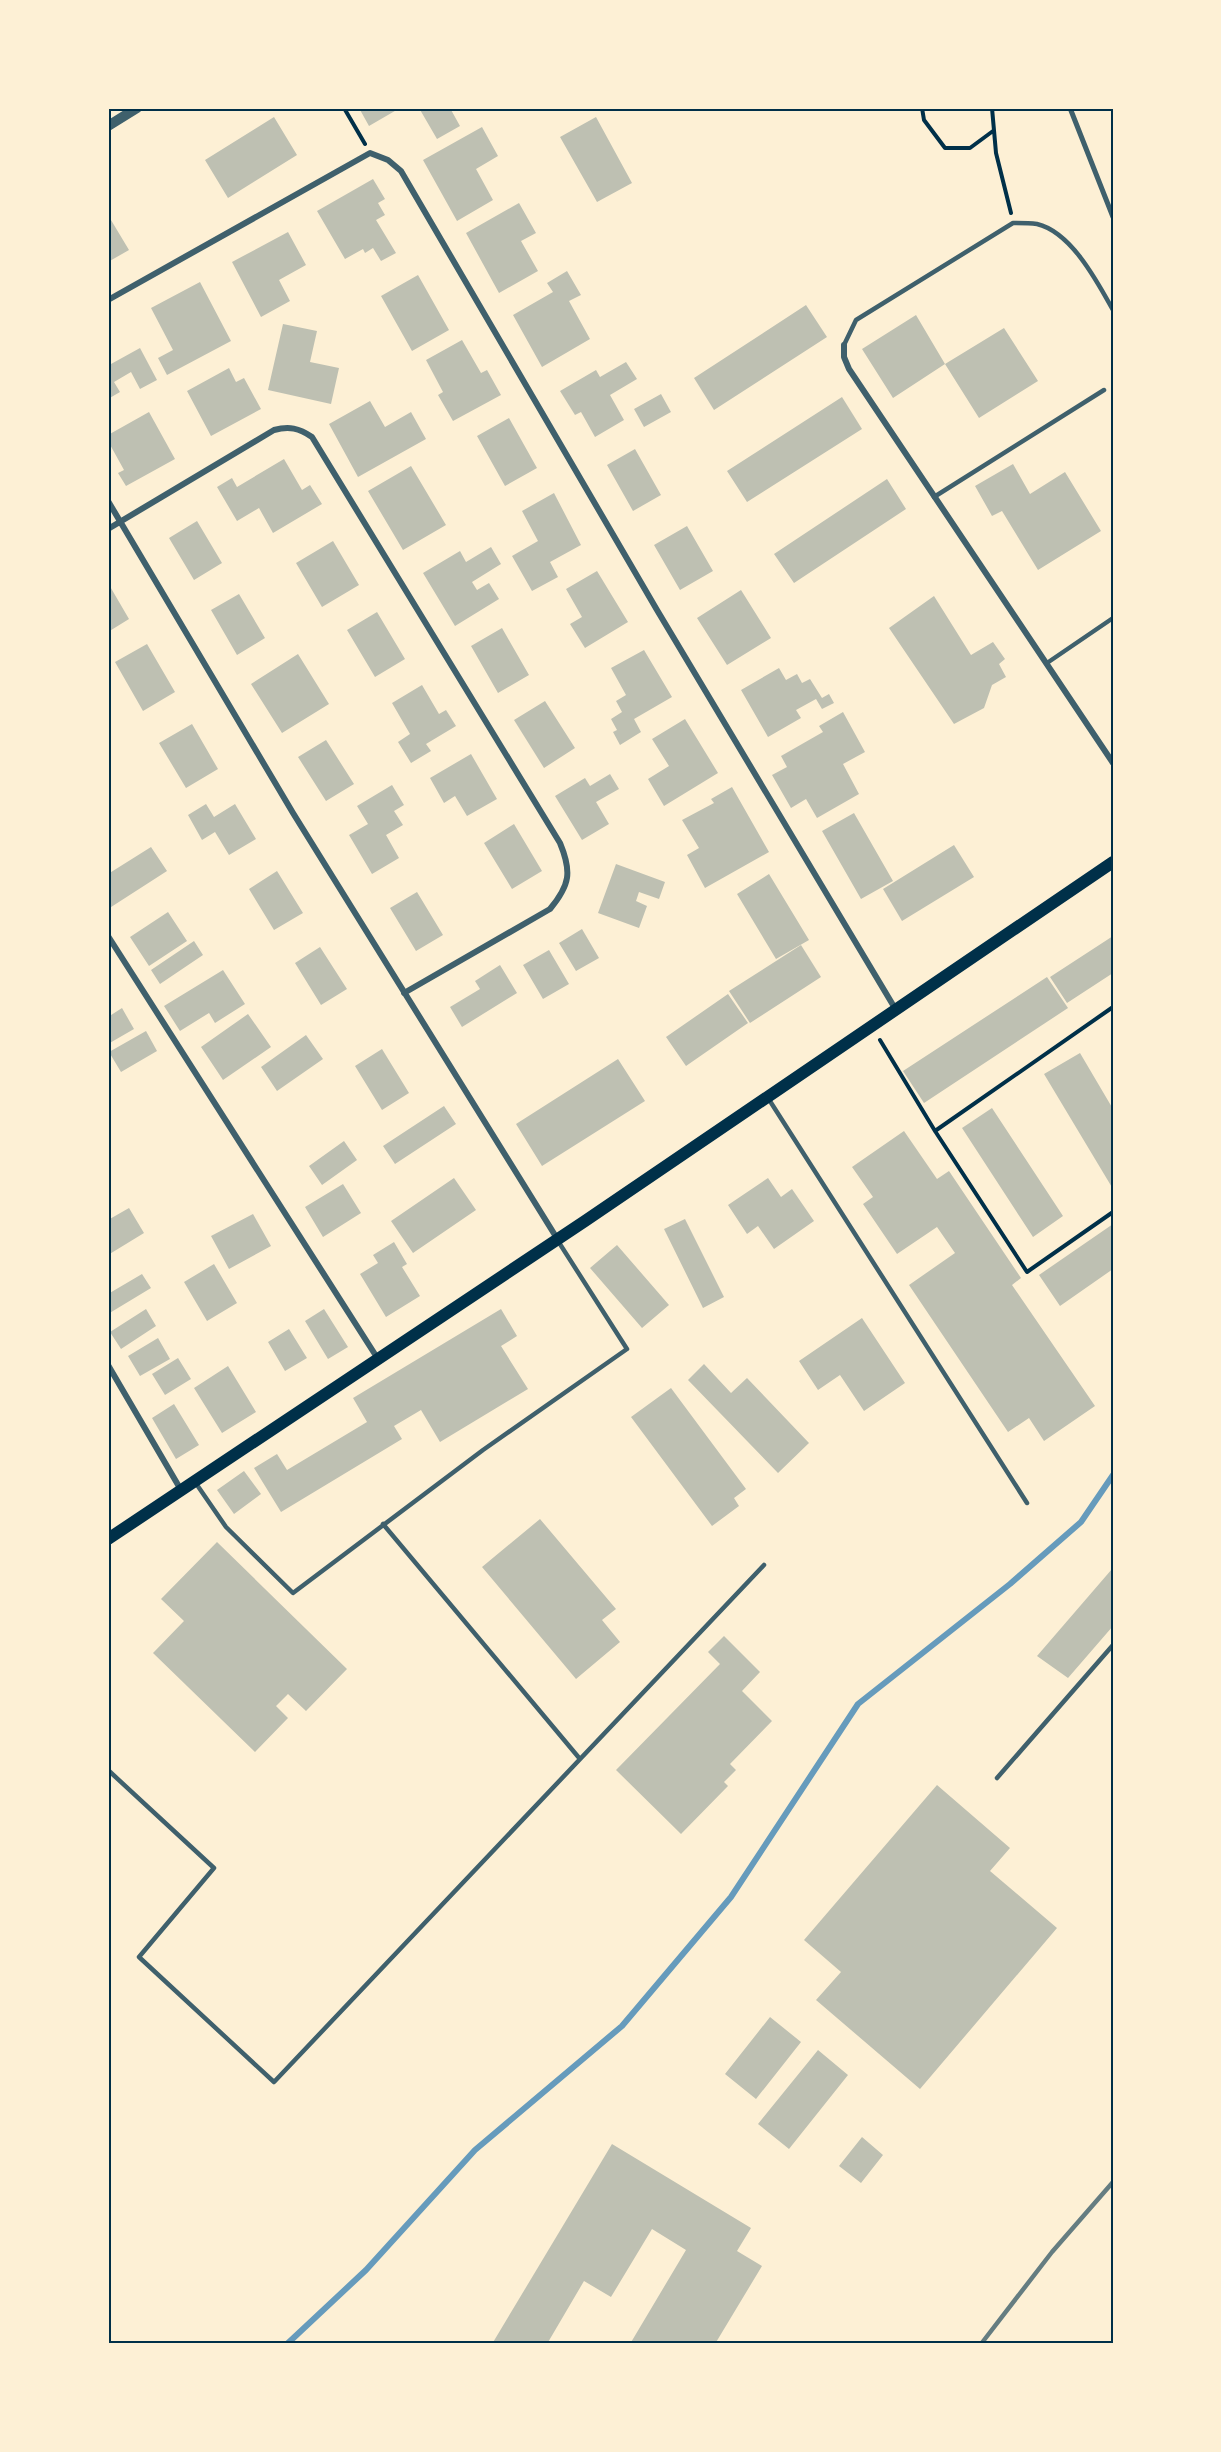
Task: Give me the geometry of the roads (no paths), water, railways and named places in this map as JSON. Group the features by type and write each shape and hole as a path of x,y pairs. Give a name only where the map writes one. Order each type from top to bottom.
{"main road":[{"path":"108,1539 558,1240 1113,862"}],"street":[{"path":"108,126 137,108"},
{"path":"1070,108 1113,217"},
{"path":"108,300 370,153 388,160 401,171 657,610 896,1010"},
{"path":"844,345 844,357 849,369 1113,764"},
{"path":"108,529 274,430 294,428 312,437 560,843 566,858 568,876 563,893 550,909 404,993"},
{"path":"108,501 293,813 558,1240"},
{"path":"108,936 378,1359"},
{"path":"108,1365 181,1490"}],"lane":[{"path":"844,345 856,320 1013,223 1038,224 1057,234 1083,261 1113,309"},
{"path":"933,497 1104,390"},
{"path":"1047,663 1113,618"},
{"path":"768,1097 1027,1503"},
{"path":"195,1482 226,1527 293,1593 383,1524 627,1350 558,1240"},
{"path":"383,1524 580,1759"},
{"path":"108,1770 214,1868 139,1957 274,2082 764,1564"},
{"path":"997,1778 1113,1645"}],"waterway":[{"path":"287,2344 366,2270 475,2150 622,2026 731,1897 858,1704 1010,1584 1081,1522 1113,1475"}],"railway":[{"path":"981,2344 1052,2252 1113,2182"}]}
